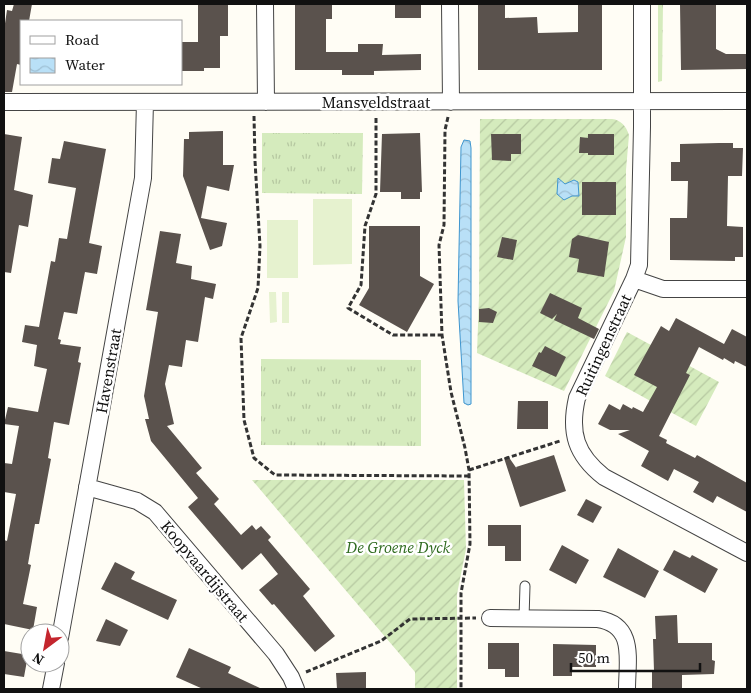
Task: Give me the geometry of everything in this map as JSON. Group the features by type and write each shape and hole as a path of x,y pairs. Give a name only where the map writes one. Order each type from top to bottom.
{"street":[{"path":"261,102 265,4"},
{"path":"450,4 450,109"},
{"name":"Ruitingenstraat","path":"642,4 641,250 639,265 577,398 573,416 575,436 580,451 590,466 604,477 747,553"},
{"name":"Mansveldstraat","path":"4,102 376,102 450,109 642,102 747,101"},
{"name":"Havenstraat","path":"63,623 142,178 145,102"},
{"path":"634,278 663,289 747,289"},
{"name":"Koopvaardijstraat","path":"86,487 137,501 155,512 276,654 294,683"},
{"path":"490,618 608,620 623,632 627,640 627,689"},
{"path":"51,689 54,673"}],"lane":[{"path":"524,586 524,618"}],"path":[{"path":"261,102 254,161 260,246 258,288 241,338 244,420 254,458 275,475 469,476"},
{"path":"376,102 376,194 365,226 361,285 348,308 393,335 442,335"},
{"path":"450,109 445,130 444,225 439,245 442,335 451,392 469,470 470,544 461,593 461,689"},
{"path":"469,470 575,436"},
{"path":"294,683 381,641 410,619 490,618"}],"green space":[{"path":"658,4 663,4 662,81 658,82"},
{"path":"480,119 612,119 623,124 629,135 626,170 626,237 614,291 564,391 477,353"},
{"path":"262,133 363,133 362,194 262,193"},
{"path":"313,199 352,199 352,264 313,265"},
{"path":"267,220 298,220 298,278 267,278"},
{"path":"269,292 276,292 277,322 270,323"},
{"path":"282,292 289,292 289,323 282,323"},
{"path":"627,332 719,382 696,426 605,376"},
{"path":"261,359 421,360 421,446 261,445"},
{"name":"De Groene Dyck","path":"252,480 464,480 466,549 457,594 457,689 415,689 415,672"}],"water":[{"path":"464,140 470,141 471,148 471,404 468,405 464,403 458,301 461,147"},
{"path":"558,178 565,184 574,180 578,182 579,196 572,196 564,200 557,194"}],"building":[{"path":"14,4 32,4 29,20 20,20 20,65 17,64 12,92 4,92 4,30 7,10 12,11"},
{"path":"198,4 228,4 228,36 220,36 220,68 204,68 204,71 182,71 182,42 198,42"},
{"path":"295,4 332,4 332,19 326,19 326,52 358,52 358,44 383,44 382,55 421,54 421,70 374,71 374,75 342,75 342,70 295,70"},
{"path":"395,4 421,4 421,18 395,18"},
{"path":"478,4 505,4 505,18 537,17 538,33 578,32 578,4 602,4 602,70 478,70"},
{"path":"680,4 716,4 716,49 726,54 747,54 747,69 681,70"},
{"path":"223,131 223,165 234,165 229,191 207,186 201,218 227,223 222,246 210,250 183,176 184,139 189,139 189,132"},
{"path":"420,133 422,192 420,192 420,199 401,199 401,192 380,192 382,134"},
{"path":"4,134 22,137 14,190 33,195 28,227 19,225 11,273 4,272"},
{"path":"491,134 521,134 521,154 511,154 511,161 492,160"},
{"path":"588,134 614,134 614,155 579,153 580,137 588,138"},
{"path":"64,141 106,149 89,243 102,246 97,274 85,272 77,314 64,312 58,339 61,340 60,344 81,347 78,362 81,363 69,425 54,422 48,458 51,459 39,524 35,524 28,564 31,565 23,604 37,607 34,623 20,623 20,627 4,624 4,540 7,541 16,494 4,492 4,463 12,464 19,426 4,424 8,407 38,412 47,369 34,366 37,345 22,342 25,325 39,327 51,261 55,262 59,238 67,239 76,188 48,183 52,158 60,159"},
{"path":"733,143 733,148 743,148 742,176 728,176 727,226 743,227 743,257 735,257 735,261 670,260 670,218 687,218 688,181 671,181 671,162 680,162 680,144"},
{"path":"582,182 616,182 616,215 582,215"},
{"path":"369,226 420,226 420,276 434,284 407,332 359,305 369,288"},
{"path":"160,231 181,234 176,263 192,266 191,279 216,284 213,299 205,297 198,342 186,340 182,367 169,365 165,384 174,424 167,426 202,468 196,473 219,499 214,504 241,535 252,525 256,530 261,526 271,537 268,540 310,589 303,596 335,636 315,652 274,604 272,605 259,590 278,574 261,553 242,570 188,507 198,498 151,441 145,419 149,419 144,396 158,312 146,310"},
{"path":"578,235 609,242 604,277 577,272 579,259 569,257 572,239"},
{"path":"502,237 517,240 513,260 497,257"},
{"path":"550,293 582,308 578,318 599,329 594,339 554,320 557,314 552,319 540,313"},
{"path":"489,308 497,312 493,323 479,322 479,309"},
{"path":"676,318 724,344 732,329 747,337 747,367 735,361 734,364 724,358 723,360 699,347 686,373 690,375 659,436 667,440 666,443 695,458 697,455 747,483 747,512 717,496 713,503 693,492 699,482 674,469 668,481 641,466 649,451 618,434 630,430 610,430 598,424 609,404 620,410 623,404 643,412 657,387 634,375 661,326 669,331"},
{"path":"545,346 566,357 556,377 532,366 539,352 541,353"},
{"path":"518,401 548,401 548,429 517,429"},
{"path":"554,455 566,491 520,507 504,458 508,456 517,469 516,467"},
{"path":"586,499 602,507 593,523 577,515"},
{"path":"488,525 521,525 521,561 505,561 505,546 488,546"},
{"path":"562,545 589,560 576,584 549,570"},
{"path":"618,548 659,571 645,598 603,577"},
{"path":"674,550 690,558 692,555 718,569 705,593 663,570"},
{"path":"115,562 135,572 131,579 177,600 168,620 101,589"},
{"path":"677,615 678,643 712,643 712,660 715,661 714,674 682,675 682,689 652,689 652,671 654,671 653,639 656,639 655,616"},
{"path":"106,619 128,630 120,646 96,641"},
{"path":"488,643 519,643 519,677 505,677 505,669 488,669"},
{"path":"553,644 596,645 596,667 572,667 572,676 553,676"},
{"path":"189,648 231,667 228,673 262,689 203,689 176,677"},
{"path":"4,651 20,654 20,673 25,673 24,677 4,674"},
{"path":"366,672 366,689 337,689 336,673"}]}
